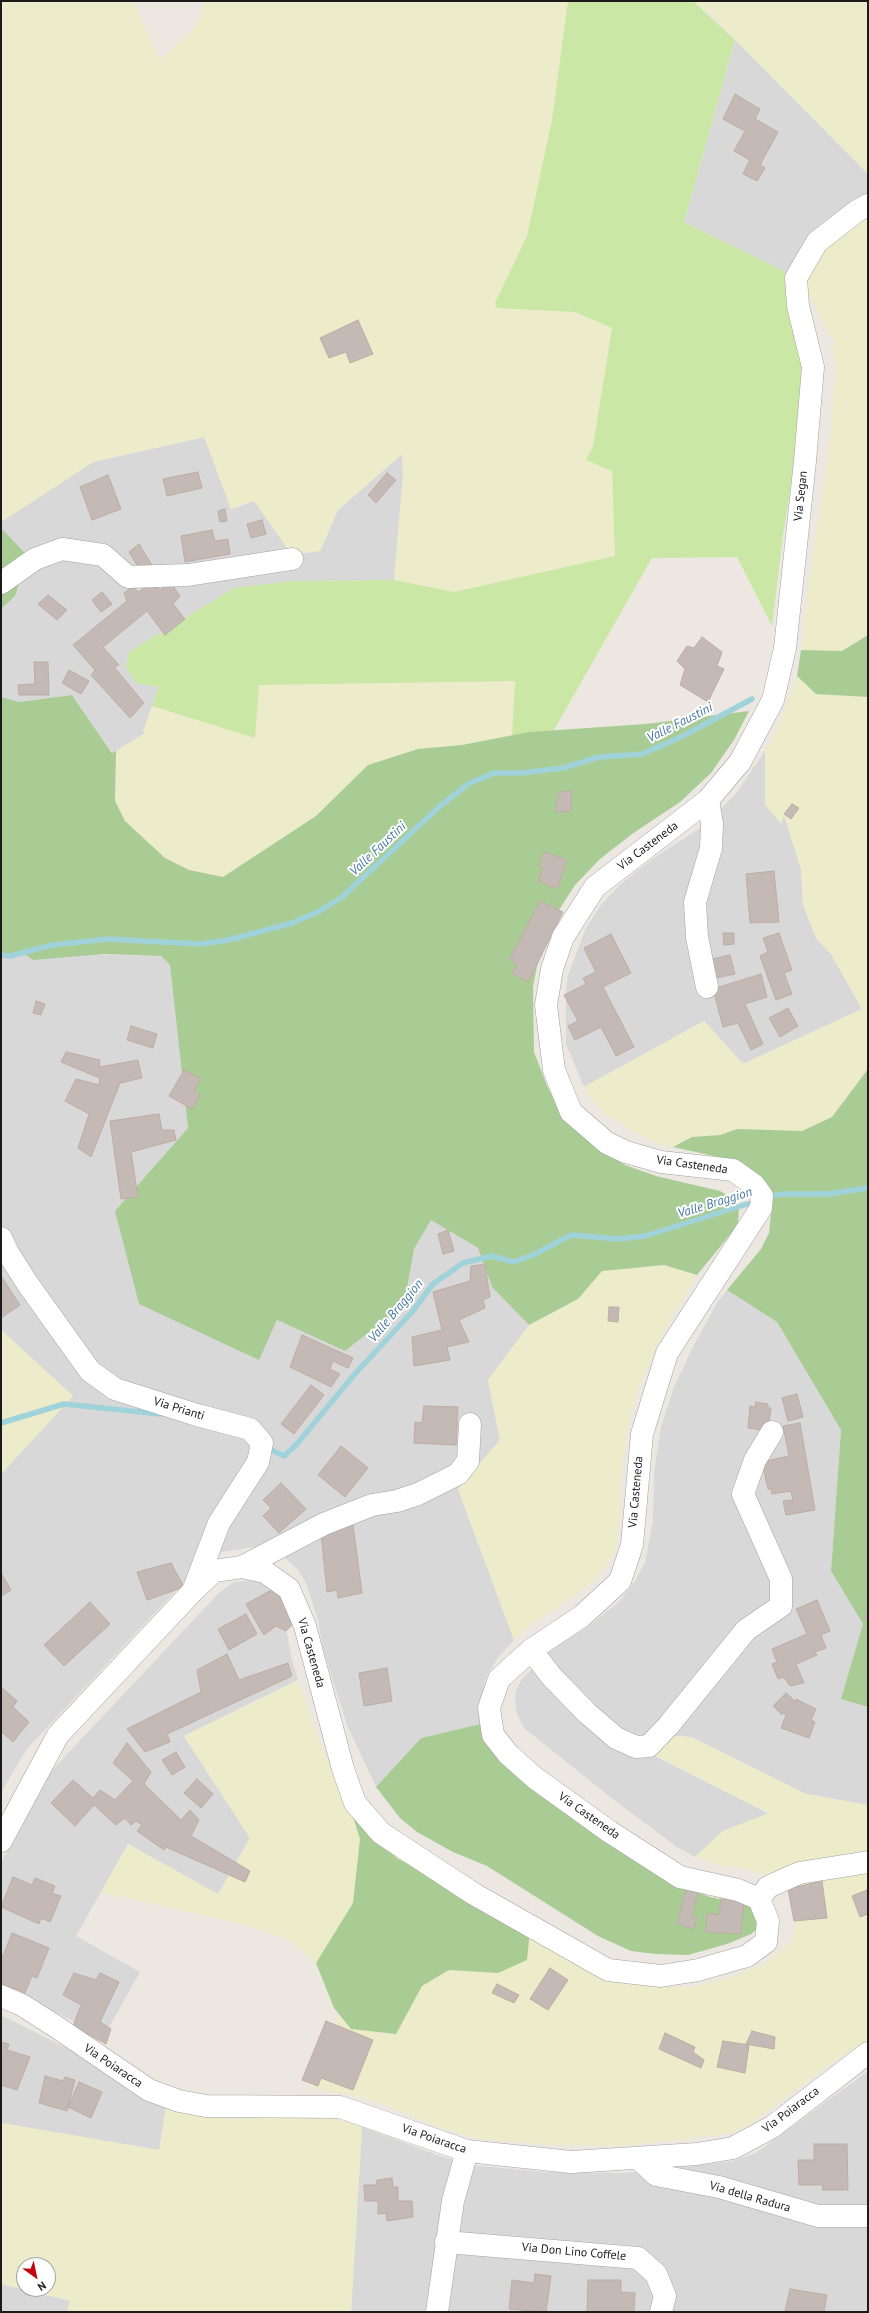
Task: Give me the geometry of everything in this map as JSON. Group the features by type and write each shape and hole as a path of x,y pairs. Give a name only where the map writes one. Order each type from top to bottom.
{"street":[{"name":"Via Segan","path":"708,800 740,762 773,700 785,648 805,461 813,367 798,306 796,278 817,242 857,211 868,205"},
{"path":"1,583 35,560 62,549 102,555 128,578 188,575 292,559"},
{"path":"707,987 697,937 695,902 711,848 712,824 708,800"},
{"name":"Via Casteneda","path":"1,1841 58,1735 192,1592 214,1571 242,1567 265,1572 289,1589 305,1626 343,1769 356,1803 382,1833 474,1894 608,1970 661,1976 698,1970 747,1956 766,1942 768,1921 759,1899 738,1890 680,1878 610,1832 535,1778 508,1754 493,1735 489,1708 499,1679 531,1650 582,1616 620,1581 632,1545 642,1434 667,1353 761,1208 762,1196 754,1185 733,1170 661,1162 626,1152 607,1143 571,1112 554,1070 546,1005 552,969 563,937 595,886 708,800"},
{"name":"Via Prianti","path":"1,1238 8,1253 27,1283 90,1371 115,1389 197,1415 250,1429 262,1443 258,1462 218,1523 192,1592"},
{"path":"242,1567 324,1524 372,1505 397,1501 418,1494 458,1474 468,1461 470,1424"},
{"path":"531,1650 557,1682 587,1713 616,1738 636,1747 649,1746 668,1726 746,1630 781,1606 781,1579 743,1494 755,1460 772,1432"},
{"path":"759,1899 768,1887 800,1873 868,1862"},
{"name":"Via Poiaracca","path":"1,1996 22,2006 49,2022 149,2090 179,2101 206,2106 340,2107 467,2151 571,2162 639,2159 697,2154 733,2148 772,2127 868,2053"},
{"path":"437,2312 453,2201 467,2151"},
{"name":"Via della Radura","path":"639,2159 656,2174 719,2187 818,2216 868,2216"},
{"name":"Via Don Lino Coffele","path":"446,2242 638,2258 656,2274 664,2296 660,2312"}],"shaded area":[{"path":"735,40 868,174 868,206 800,279 684,222"},
{"path":"205,437 231,509 254,501 320,551 338,510 402,454 403,476 394,580 291,581 234,588 129,652 126,667 159,687 145,733 113,753 72,695 19,702 1,697 1,609 15,596 28,556 1,528 1,522 93,462"},
{"path":"765,751 765,804 781,824 784,814 801,869 803,904 816,938 831,954 862,1009 743,1064 704,1021 584,1087 566,1044 566,990 568,975 586,928 601,905 622,883 651,860 700,828 735,795"},
{"path":"23,953 161,956 170,965 188,1128 115,1211 259,1359 277,1320 345,1351 404,1305 414,1249 431,1220 478,1248 492,1287 529,1325 488,1380 500,1440 458,1489 514,1640 497,1659 485,1679 482,1701 485,1723 421,1738 376,1787 347,1725 323,1649 318,1620 306,1583 298,1570 284,1557 255,1547 222,1552 198,1567 26,1750 1,1792 1,1474 73,1396 1,1330 1,956 10,957"},
{"path":"727,1290 777,1322 841,1430 831,1571 863,1624 842,1699 868,1707 868,1805 806,1794 691,1737 676,1736 647,1752 769,1814 723,1831 695,1857 677,1847 614,1800 524,1728 517,1714 515,1701 516,1690 522,1679 550,1651 590,1625 620,1601 635,1581 645,1563 653,1520 654,1473 661,1427 674,1387 694,1345 717,1303"},
{"path":"254,1580 265,1584 273,1592 286,1628 291,1656 298,1680 184,1736 250,1838 218,1895 128,1844 76,1936 140,1972 104,2036 1,1986 1,1863 16,1832 52,1770 220,1592 234,1582"},
{"path":"1,2015 88,2059 141,2097 166,2108 159,2150 1,2123"},
{"path":"868,2071 868,2312 351,2312 362,2127 437,2155 470,2165 544,2172 625,2173 700,2165 732,2161 756,2153"},
{"path":"1,2284 16,2288 16,2297 54,2297 70,2301 67,2312 1,2312"}],"green space":[{"path":"1,1 133,1 160,60 195,28 206,1 568,1 552,120 527,236 495,303 496,308 575,312 612,328 593,446 587,460 612,471 615,556 454,592 394,580 403,476 402,454 338,510 320,551 292,555 254,501 231,509 204,437 93,462 1,522"},
{"path":"568,1 693,1 735,40 684,222 800,279 803,375 798,440 783,535 772,626 737,557 652,558 554,730 512,736 515,681 259,685 255,738 152,706 159,687 136,683 126,667 129,652 234,588 291,581 394,580 454,592 615,556 612,471 586,460 593,446 612,328 575,312 496,308 495,303 527,236 552,120"},
{"path":"693,1 868,1 868,174 711,15"},
{"path":"868,206 868,635 842,651 801,650 815,540 830,444 835,374 833,340 800,279 813,246"},
{"path":"1,528 28,556 15,596 1,609"},
{"path":"868,635 868,697 816,694 797,676 801,650 842,651"},
{"path":"797,676 816,694 868,697 868,1069 832,1117 802,1131 737,1129 720,1135 692,1137 673,1147 665,1145 639,1135 605,1113 589,1096 584,1087 704,1021 743,1064 862,1009 831,954 816,938 803,904 801,869 784,815 781,824 765,804 765,751 782,718"},
{"path":"515,681 512,736 462,745 418,749 368,765 316,816 223,877 189,870 165,858 125,821 115,801 116,751 145,733 143,731 152,706 255,738 259,685"},
{"path":"72,695 112,753 116,751 115,801 125,821 165,858 189,870 223,877 316,816 368,765 418,749 462,745 529,732 646,724 749,711 734,740 711,773 680,802 632,834 600,859 575,885 557,913 537,966 533,987 534,1052 547,1086 563,1116 584,1137 625,1165 656,1176 720,1191 734,1199 739,1208 738,1222 733,1231 697,1275 664,1265 602,1271 578,1299 529,1325 492,1287 478,1248 431,1220 414,1249 404,1305 345,1351 277,1320 259,1360 139,1304 115,1211 188,1128 170,965 161,956 104,954 33,960 23,953 10,957 1,956 1,697 19,702"},
{"path":"868,1069 868,1707 841,1699 863,1624 831,1571 841,1430 777,1322 727,1290 761,1249 769,1233 772,1204 732,1160 673,1147 692,1137 720,1135 737,1129 802,1131 832,1117"},
{"path":"664,1265 697,1275 664,1330 644,1375 629,1419 622,1470 620,1517 615,1550 608,1563 596,1579 529,1626 514,1640 458,1489 500,1440 488,1380 529,1325 578,1299 602,1271"},
{"path":"1,1330 73,1396 1,1474"},
{"path":"298,1680 317,1737 350,1807 360,1839 353,1903 316,1963 289,1939 237,1923 101,1892 128,1844 218,1894 250,1838 184,1736"},
{"path":"485,1723 683,1887 710,1897 754,1906 763,1924 751,1934 727,1944 688,1955 656,1954 631,1951 598,1936 487,1866 453,1852 417,1832 400,1818 376,1787 421,1738"},
{"path":"676,1736 691,1737 806,1794 868,1805 868,2040 832,2063 744,2129 726,2134 625,2146 545,2145 475,2138 445,2129 360,2096 312,2088 339,2013 396,2034 422,1986 449,1970 498,1973 530,1930 621,1982 653,1987 693,1987 738,1975 767,1962 791,1942 794,1934 796,1914 787,1890 767,1876 746,1869 718,1865 695,1857 723,1831 769,1813 647,1751"},
{"path":"350,1807 376,1840 398,1859 530,1930 527,1960 498,1973 449,1970 422,1986 396,2034 351,2029 334,2008 316,1963 353,1903 360,1839"},
{"path":"166,2108 189,2115 234,2119 313,2115 333,2118 362,2127 351,2312 67,2312 70,2300 56,2297 56,2257 16,2257 16,2287 1,2284 1,2123 159,2150"}],"building":[{"path":"735,94 760,109 755,119 778,132 760,165 765,168 757,181 743,174 750,160 734,151 745,131 723,119"},
{"path":"358,320 373,354 350,363 346,352 329,358 320,338"},
{"path":"198,472 202,488 167,496 163,479"},
{"path":"387,473 396,480 376,503 368,495"},
{"path":"108,475 121,509 92,520 80,487"},
{"path":"225,509 227,521 220,522 218,511"},
{"path":"262,520 266,534 251,538 247,524"},
{"path":"212,530 215,541 228,539 230,554 185,562 181,536"},
{"path":"139,544 152,565 141,572 129,552"},
{"path":"153,582 160,590 171,583 180,596 173,604 185,619 165,635 147,611 103,647 119,665 114,667 144,703 130,718 91,675 95,670 73,645 127,601 124,593 133,586 138,592"},
{"path":"102,592 112,604 101,612 92,600"},
{"path":"48,595 67,610 57,620 38,604"},
{"path":"702,637 722,652 717,666 724,669 708,702 680,685 685,669 677,661 687,646 694,648"},
{"path":"34,662 48,662 49,695 19,695 18,685 35,684"},
{"path":"69,670 89,681 81,694 62,683"},
{"path":"572,791 571,811 555,812 559,792"},
{"path":"792,804 799,808 791,819 784,814"},
{"path":"544,852 567,860 557,889 538,881 543,868 539,866"},
{"path":"774,871 779,922 750,923 746,874"},
{"path":"540,901 563,912 528,982 512,973 517,964 509,960"},
{"path":"723,933 734,933 734,944 724,945"},
{"path":"779,933 792,970 784,973 792,994 776,1000 760,956 768,952 763,938"},
{"path":"611,934 631,973 603,987 634,1047 616,1056 601,1027 575,1040 568,1026 578,1021 564,995 586,984 583,978 596,972 584,948"},
{"path":"730,955 735,974 712,979 708,960"},
{"path":"761,974 767,997 745,1004 763,1044 751,1050 738,1023 723,1027 713,989"},
{"path":"36,1001 45,1004 41,1015 33,1013"},
{"path":"788,1008 798,1026 780,1037 769,1018"},
{"path":"131,1026 157,1034 153,1048 127,1040"},
{"path":"66,1052 100,1060 99,1067 138,1060 142,1078 120,1083 91,1157 78,1148 89,1114 65,1101 76,1079 99,1085 100,1078 61,1062"},
{"path":"184,1070 201,1079 194,1091 200,1095 192,1109 169,1096"},
{"path":"159,1114 162,1130 174,1130 176,1140 131,1152 138,1197 121,1199 110,1121"},
{"path":"448,1230 454,1251 443,1254 438,1234"},
{"path":"485,1264 490,1297 483,1300 485,1308 459,1320 469,1342 447,1347 450,1360 414,1366 412,1337 442,1330 433,1292 470,1281 471,1266"},
{"path":"1,1276 20,1305 1,1318"},
{"path":"609,1307 619,1307 618,1322 608,1321"},
{"path":"302,1335 353,1358 348,1368 333,1361 330,1369 340,1374 331,1387 290,1367"},
{"path":"311,1385 324,1395 294,1434 281,1424"},
{"path":"797,1394 803,1417 788,1421 782,1398"},
{"path":"756,1402 768,1404 768,1408 771,1408 768,1431 748,1428 750,1406 755,1407"},
{"path":"424,1406 458,1407 456,1445 414,1443 415,1422 422,1423"},
{"path":"800,1423 815,1510 786,1515 783,1501 793,1500 791,1491 772,1494 771,1489 768,1489 762,1462 789,1456 783,1426"},
{"path":"341,1446 368,1468 345,1497 318,1475"},
{"path":"281,1483 306,1509 279,1533 263,1516 271,1508 263,1500"},
{"path":"353,1525 362,1593 338,1598 337,1590 327,1592 321,1533"},
{"path":"171,1563 184,1587 147,1600 137,1572"},
{"path":"1,1573 11,1590 1,1596"},
{"path":"275,1588 294,1623 286,1631 276,1626 264,1635 246,1604"},
{"path":"817,1600 830,1631 821,1635 826,1648 815,1652 817,1655 796,1664 804,1683 790,1686 784,1677 778,1679 772,1664 777,1662 772,1649 807,1634 796,1609"},
{"path":"90,1602 110,1624 64,1666 44,1645"},
{"path":"868,1611 868,1620 864,1618"},
{"path":"246,1614 257,1634 229,1650 218,1629"},
{"path":"227,1654 239,1680 288,1663 292,1676 167,1734 170,1742 145,1752 127,1729 201,1692 197,1670"},
{"path":"387,1668 392,1701 364,1706 359,1673"},
{"path":"1,1687 17,1701 13,1707 29,1722 13,1742 3,1733 1,1735"},
{"path":"786,1693 796,1702 796,1699 816,1709 811,1720 815,1722 809,1738 781,1728 786,1715 784,1713 782,1715 773,1706"},
{"path":"127,1743 151,1772 144,1784 181,1820 190,1810 199,1820 191,1836 250,1871 245,1882 166,1847 164,1850 137,1831 142,1825 136,1821 131,1825 125,1818 116,1825 94,1805 75,1826 51,1803 73,1780 93,1798 100,1790 115,1800 133,1781 113,1763"},
{"path":"176,1752 185,1767 172,1775 162,1760"},
{"path":"197,1779 213,1794 201,1808 184,1793"},
{"path":"13,1877 32,1885 35,1878 55,1886 52,1893 61,1896 50,1922 41,1918 39,1924 1,1907"},
{"path":"822,1881 827,1918 794,1921 788,1889"},
{"path":"686,1890 698,1893 692,1916 697,1918 694,1929 677,1924"},
{"path":"867,1890 868,1914 860,1917 852,1896"},
{"path":"721,1899 744,1902 741,1934 706,1932 707,1913 719,1915"},
{"path":"12,1933 49,1948 37,1978 32,1976 25,1993 14,1988 13,1992 1,1987 1,1955 3,1956"},
{"path":"550,1968 568,1980 548,2010 530,1999"},
{"path":"74,1973 96,1980 100,1973 119,1982 100,2022 111,2029 106,2044 73,2026 81,2005 63,1995"},
{"path":"497,1984 519,1995 514,2003 492,1993"},
{"path":"326,2021 373,2040 353,2090 321,2078 318,2086 302,2080"},
{"path":"752,2031 775,2037 774,2049 746,2044"},
{"path":"665,2033 695,2047 693,2052 704,2060 701,2068 659,2049"},
{"path":"723,2041 749,2045 745,2073 717,2067"},
{"path":"1,2042 9,2044 7,2050 30,2057 17,2090 1,2085"},
{"path":"45,2076 63,2081 65,2077 75,2080 67,2111 39,2103"},
{"path":"79,2082 102,2092 91,2118 68,2107"},
{"path":"814,2144 847,2144 848,2190 822,2190 823,2185 799,2185 798,2160 814,2160"},
{"path":"392,2178 393,2187 398,2187 398,2201 412,2201 413,2217 387,2221 386,2213 378,2214 378,2201 365,2201 364,2185 376,2185 377,2180"},
{"path":"535,2274 551,2276 546,2312 509,2309 512,2280 534,2283"},
{"path":"588,2280 621,2280 621,2292 635,2293 634,2312 587,2312"},
{"path":"790,2289 827,2295 824,2312 785,2312"}],"waterway":[{"name":"Valle Faustini","path":"1,955 10,956 53,945 107,939 201,944 228,940 292,923 320,911 342,897 439,807 468,784 494,773 521,773 563,768 599,757 642,754 681,737 752,699"},
{"name":"Valle Braggion","path":"765,1198 782,1194 828,1194 868,1188"},
{"name":"Valle Braggion","path":"265,1447 284,1456 296,1445 354,1375 412,1312 433,1284 463,1263 492,1256 513,1262 533,1255 571,1235 619,1239 645,1236 757,1201"},
{"name":"Valle Braggion","path":"1,1423 64,1404 160,1414"}]}
